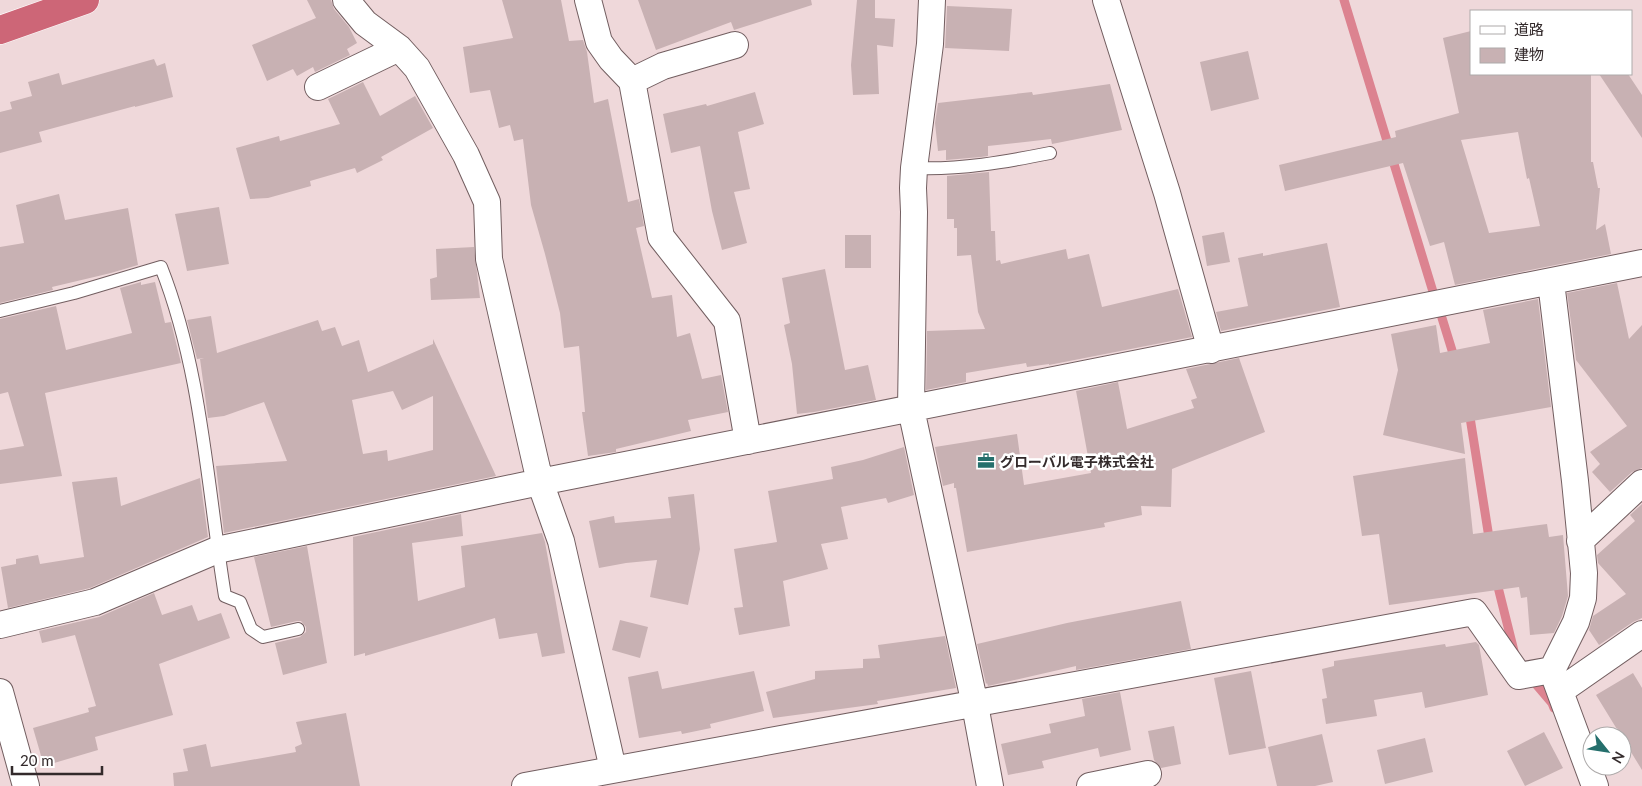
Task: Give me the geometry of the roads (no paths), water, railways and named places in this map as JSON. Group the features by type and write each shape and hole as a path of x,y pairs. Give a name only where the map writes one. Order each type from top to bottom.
{"highway":[{"path":"0,30 85,0"}],"street":[{"path":"346,0 365,23 399,48 417,68 466,155 487,202 488,259 540,482 561,541 613,769"},
{"path":"588,0 599,42 611,60 632,81 661,237 727,321 748,441"},
{"path":"932,0 930,44 914,168 911,409 975,705 990,786"},
{"path":"1106,0 1167,193 1211,350"},
{"path":"632,81 663,66 735,45"},
{"path":"318,87 399,48"},
{"path":"0,624 95,602 217,550 540,482 1642,264"},
{"path":"1551,282 1584,573 1583,598 1556,680 1595,786"},
{"path":"1580,541 1642,483"},
{"path":"525,786 1474,612 1519,676 1556,680 1642,634"},
{"path":"0,692 26,786"},
{"path":"1106,784 1148,774"}],"lane":[{"path":"914,168 937,169 991,164 1050,153"},
{"path":"0,311 66,295 161,267 169,287 185,345 204,443 217,550 225,596 240,602 251,630 262,637 298,629"}],"waterway":[{"path":"1344,0 1434,295"},
{"path":"1442,318 1455,360"},
{"path":"1469,411 1490,544"},
{"path":"1496,579 1514,651"},
{"path":"1535,683 1554,708"}],"place":[{"name":"グローバル電子株式会社","path":"986,461"}]}
